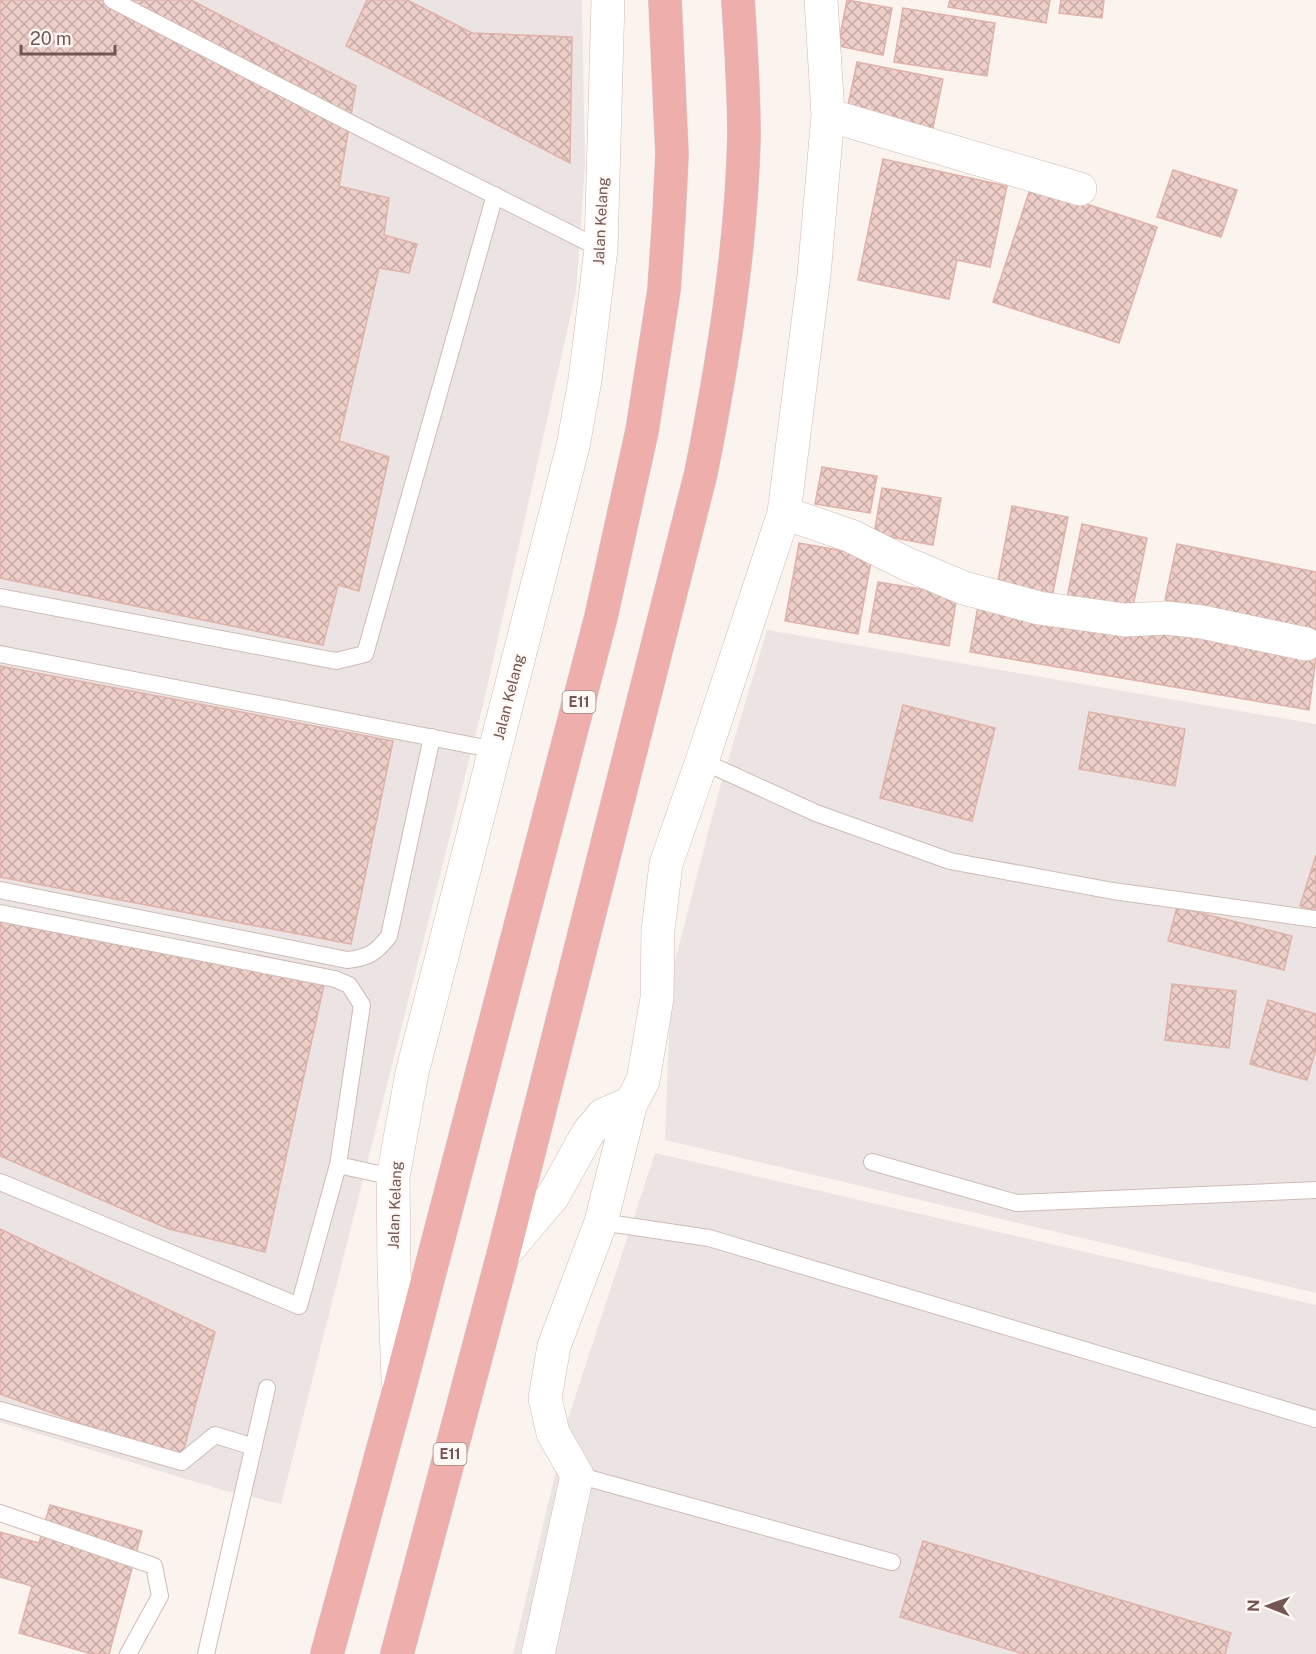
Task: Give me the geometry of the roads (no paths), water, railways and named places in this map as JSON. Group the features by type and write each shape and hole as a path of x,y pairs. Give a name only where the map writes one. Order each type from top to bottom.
{"highway":[{"name":"E11","path":"327,1654 399,1390 601,617 642,431 664,290 672,154 665,0"},
{"name":"E11","path":"397,1654 503,1255 690,523 721,370 736,253 743,146 738,0"}],"street":[{"name":"Jalan Kelang","path":"399,1390 396,1354 393,1177 412,1073 573,446 585,380 602,249 608,0"},
{"path":"538,1654 577,1476 553,1433 545,1398 554,1346 601,1222 631,1103 643,1081 657,998 658,930 666,864 784,513 814,275 828,115 821,0"},
{"path":"828,115 1080,189"},
{"path":"784,513 851,536 907,564 964,588 1039,608 1125,620 1167,618 1202,622 1306,644"},
{"path":"503,1255 553,1196 588,1133 603,1115 631,1103"}],"lane":[{"path":"112,0 602,249"},
{"path":"0,597 336,661 365,654 495,195"},
{"path":"0,654 496,750"},
{"path":"0,890 347,960 363,958 379,949 389,936 432,737"},
{"path":"702,761 816,813 950,861 1113,891 1316,919"},
{"path":"0,913 335,979 349,985 362,1005 338,1165 299,1306 0,1182"},
{"path":"872,1162 1017,1203 1290,1189 1316,1190"},
{"path":"338,1165 393,1177"},
{"path":"601,1222 709,1238 1316,1419"},
{"path":"206,1654 267,1388"},
{"path":"0,1410 182,1462 215,1435 254,1447"},
{"path":"577,1476 892,1562"},
{"path":"0,1513 154,1566 160,1596 128,1654"}]}
